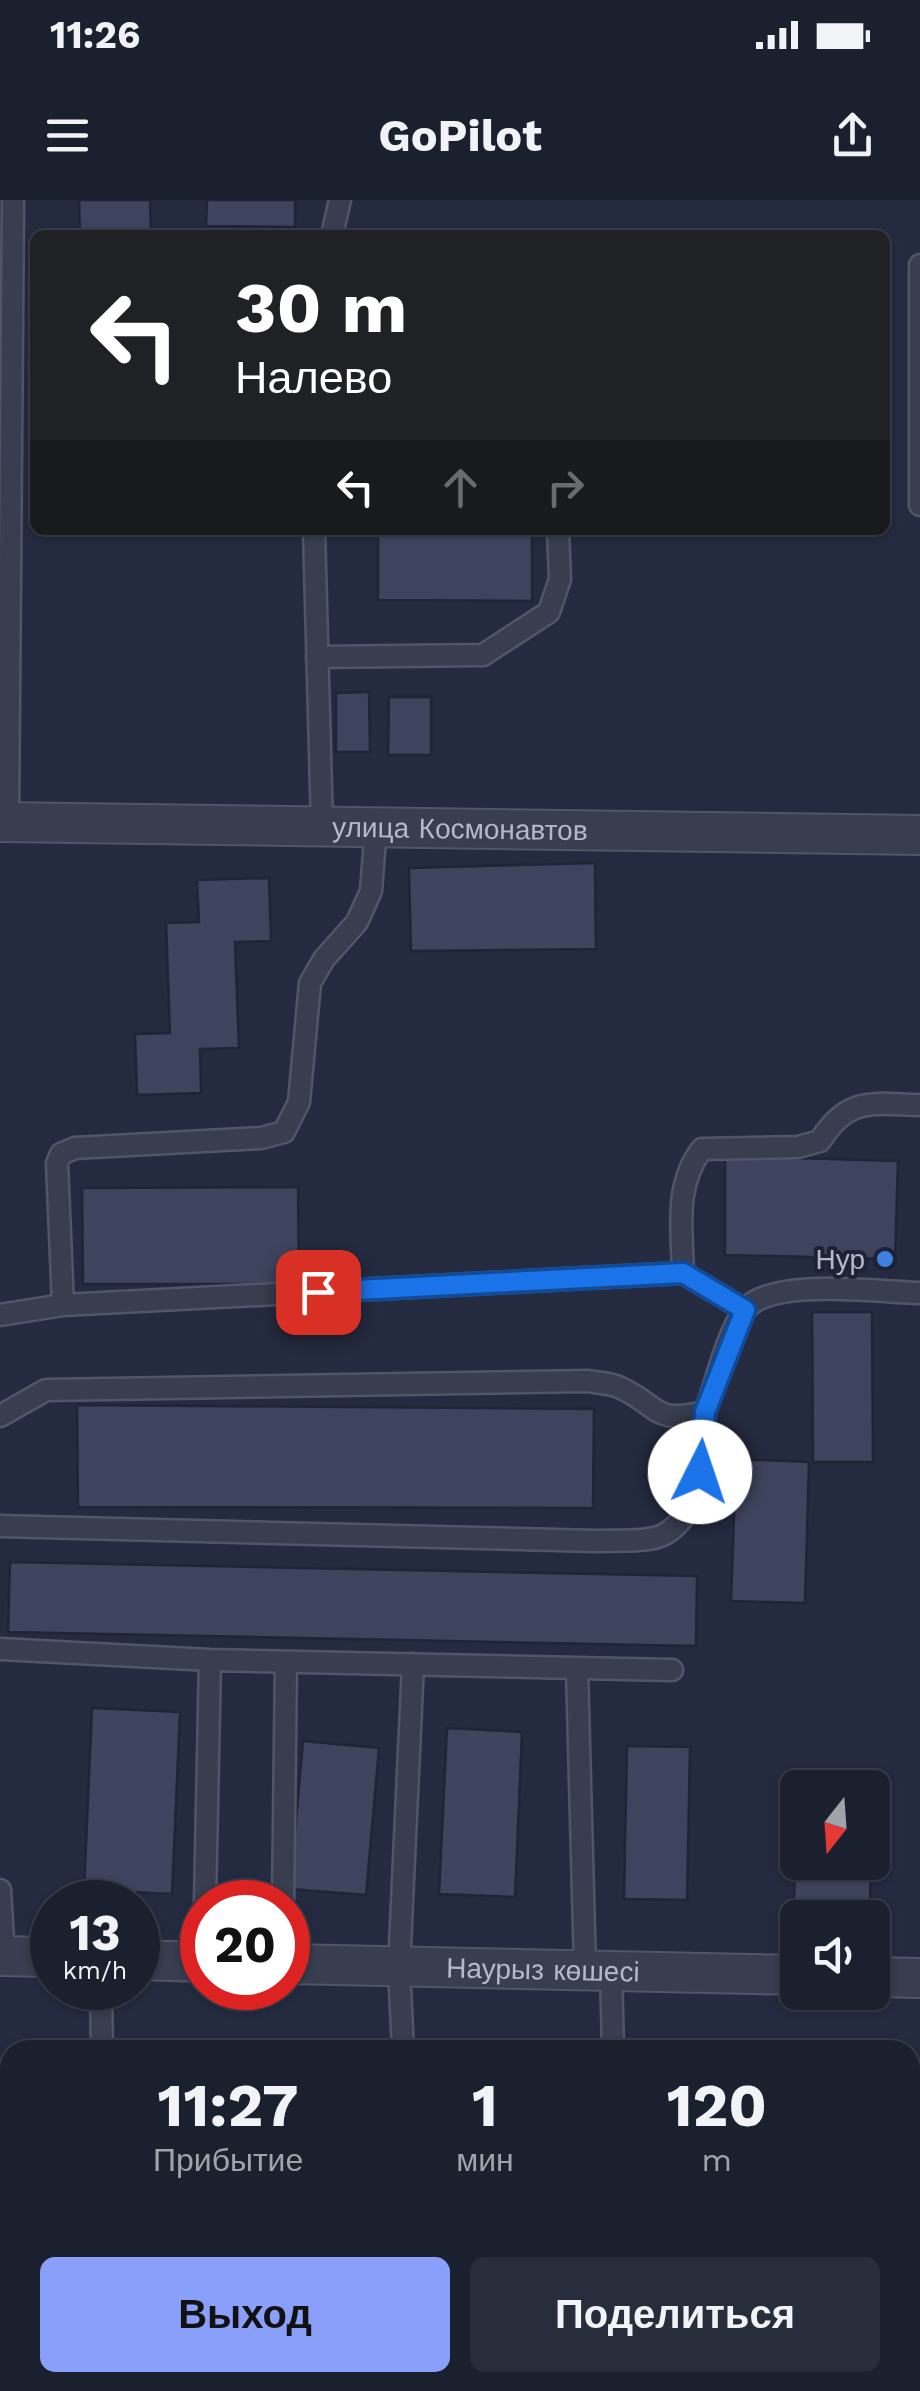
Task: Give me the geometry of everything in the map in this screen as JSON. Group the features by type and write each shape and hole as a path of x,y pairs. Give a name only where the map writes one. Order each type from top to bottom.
{"street":[{"name":"улица Космонавтов","path":"4,822 920,834"},
{"path":"2,1956 30,1957"},
{"name":"Наурыз көшесі","path":"310,1965 780,1974"},
{"path":"890,1977 920,1978"}],"lane":[{"path":"4,822 13,200"},
{"path":"333,230 340,200"},
{"path":"920,266 920,505"},
{"path":"314,535 322,826"},
{"path":"317,656 483,655 550,612 560,579 558,535"},
{"path":"63,1306 56,1163 61,1154 75,1148 260,1138 284,1132 299,1102 310,983 324,959 357,922 370,891 376,828"},
{"path":"683,1273 681,1196 692,1163 702,1150 798,1146 820,1141 834,1117 854,1106 920,1105"},
{"path":"0,1314 63,1306 683,1273 745,1310"},
{"path":"0,1526 596,1541 663,1536 686,1516 700,1472 705,1412 745,1310 760,1296 794,1290 920,1293"},
{"path":"0,1416 46,1390 588,1381 620,1387 648,1409 675,1419 705,1412"},
{"path":"0,1649 210,1660 672,1670"},
{"path":"205,1880 210,1660"},
{"path":"283,1880 286,1662"},
{"path":"403,2040 399,1968 412,1664"},
{"path":"577,1668 598,1969 610,2040"},
{"path":"0,1890 2,1956"},
{"path":"101,2010 102,2040"}],"building":[{"path":"79,200 150,200 151,230 80,230"},
{"path":"207,200 295,200 295,227 206,226"},
{"path":"378,535 532,535 532,601 378,600"},
{"path":"369,692 370,752 336,752 336,693"},
{"path":"389,697 431,697 431,755 388,755"},
{"path":"595,863 596,949 411,951 409,868"},
{"path":"269,878 271,941 235,942 239,1048 200,1049 201,1093 137,1095 135,1034 170,1033 166,923 199,922 197,880"},
{"path":"725,1156 898,1161 895,1259 725,1255"},
{"path":"298,1187 299,1284 83,1284 82,1188"},
{"path":"812,1312 872,1312 873,1462 813,1462"},
{"path":"77,1405 594,1409 593,1508 78,1507"},
{"path":"736,1459 809,1462 805,1603 731,1601"},
{"path":"10,1562 697,1576 696,1646 8,1632"},
{"path":"92,1708 180,1712 172,1894 160,1893 160,1880 84,1880"},
{"path":"447,1728 522,1732 515,1897 439,1894"},
{"path":"303,1741 379,1748 366,1895 310,1891 310,1880 291,1880"},
{"path":"627,1746 690,1747 687,1900 624,1899"},
{"path":"795,1880 871,1880 870,1900 794,1900"}],"place":[{"name":"Нур","path":"885,1259"}],"route":[{"path":"318,1292 683,1273 745,1310 705,1412 700,1472"}]}
